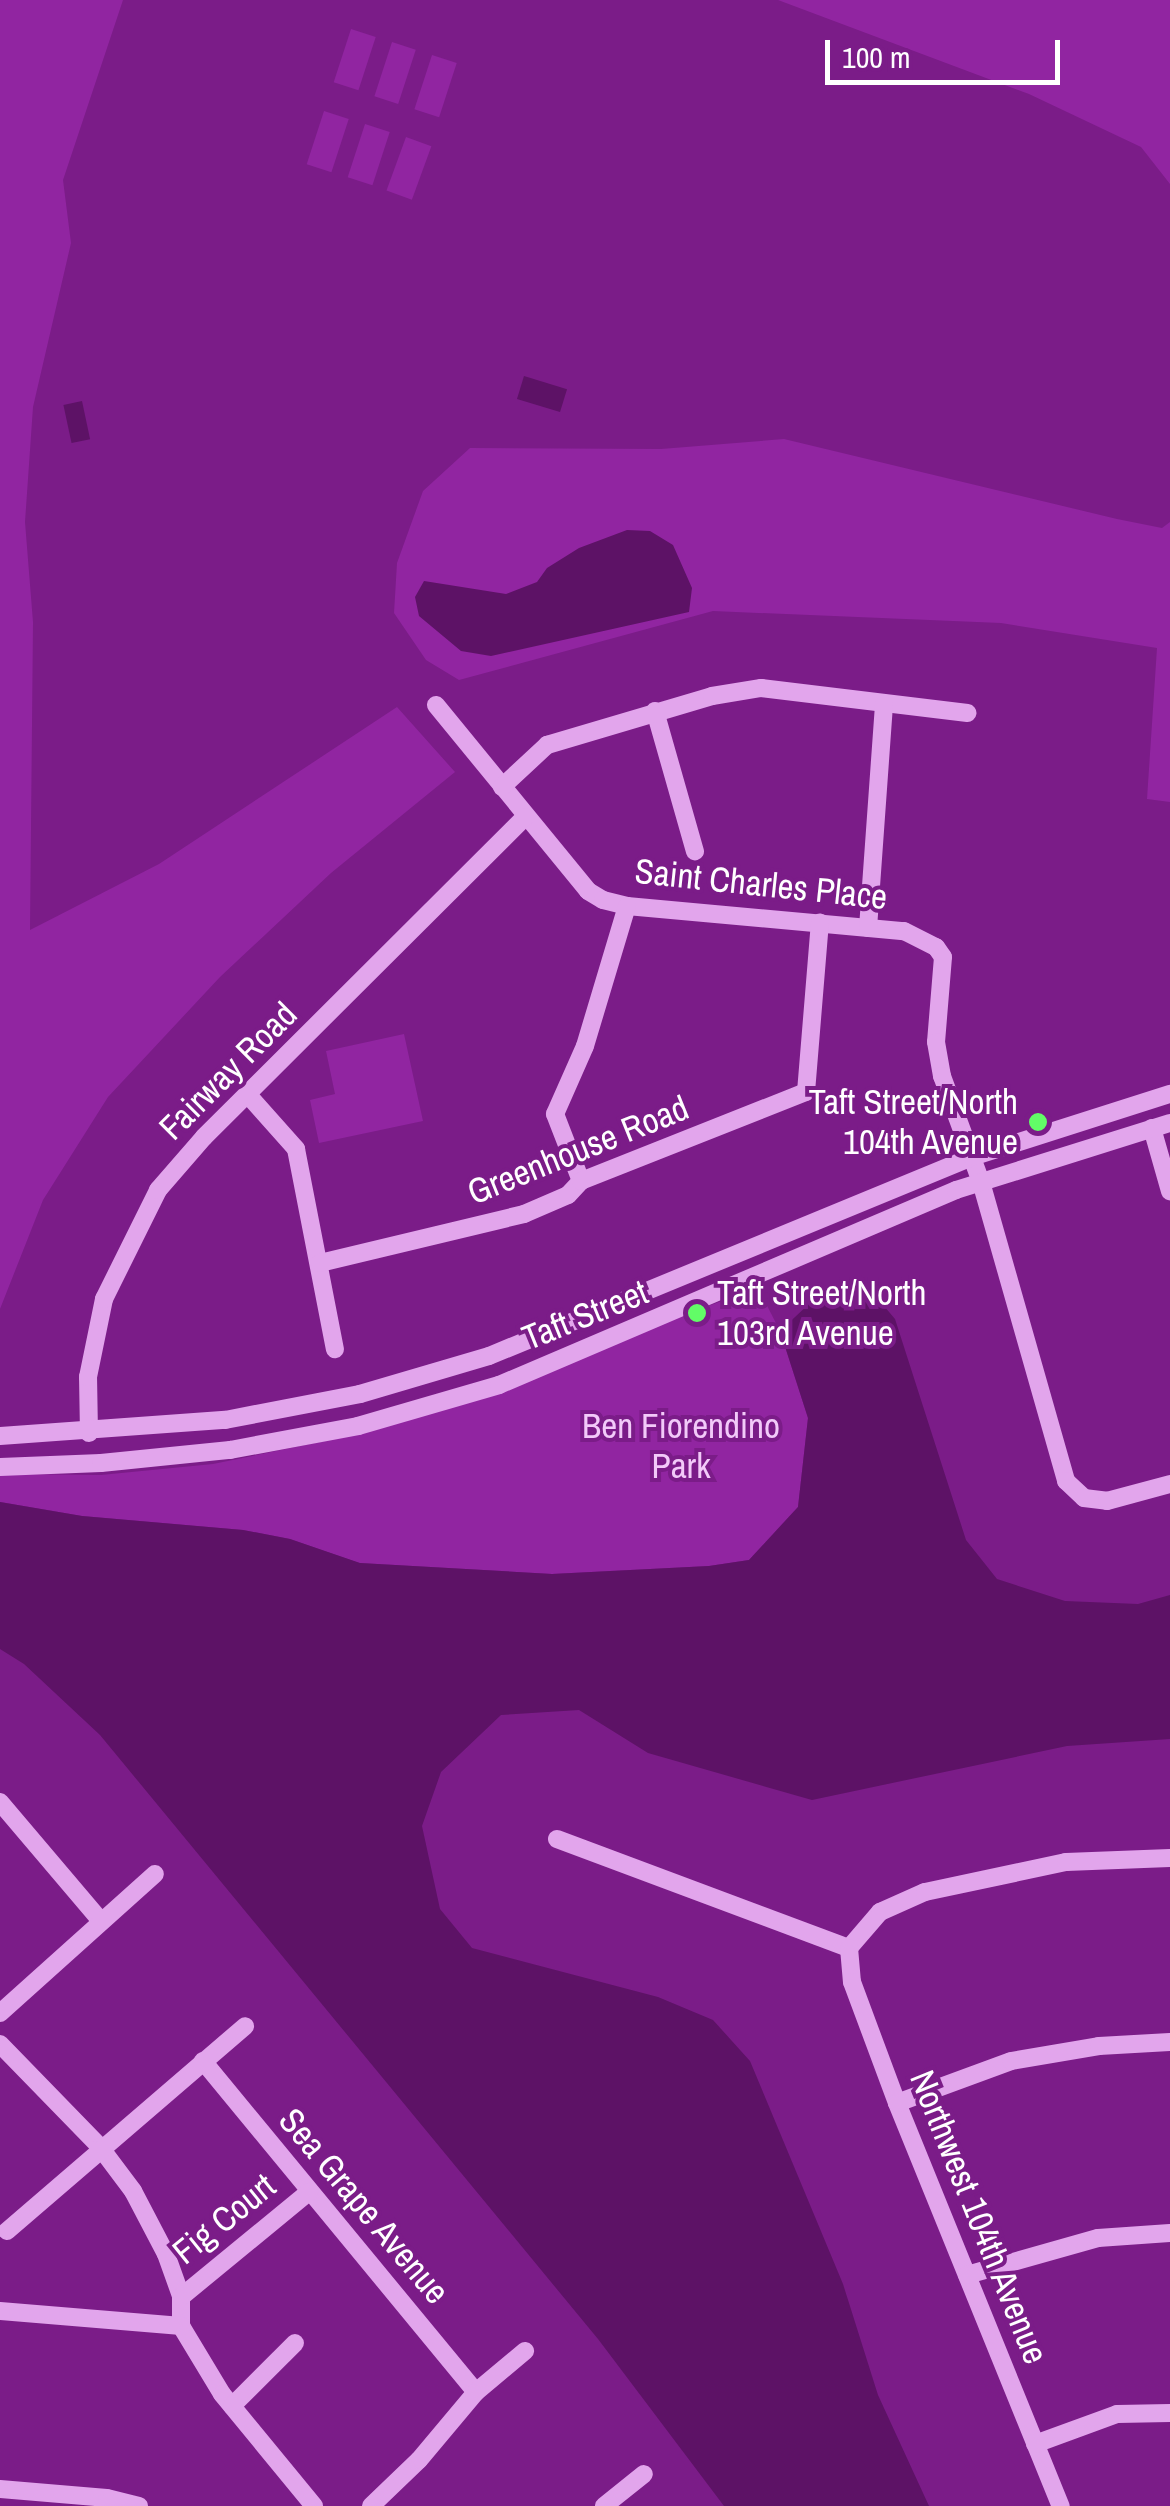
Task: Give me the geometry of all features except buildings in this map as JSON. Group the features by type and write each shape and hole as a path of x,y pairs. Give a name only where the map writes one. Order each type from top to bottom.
{"street":[{"path":"502,787 548,745 655,711 760,688 967,713"},
{"path":"868,928 884,704"},
{"name":"Saint Charles Place","path":"436,705 588,890 627,906 914,933 936,946 943,958 938,1057 976,1169"},
{"path":"655,711 694,851"},
{"name":"Fairway Road","path":"89,1433 88,1377 104,1299 158,1190 204,1137 250,1096 525,817"},
{"path":"581,1181 554,1114 585,1046 627,906"},
{"name":"Greenhouse Road","path":"320,1263 524,1214 568,1195 581,1181 806,1092 820,923"},
{"name":"Taft Street","path":"0,1436 89,1433 225,1420 360,1394 489,1356 1170,1094"},
{"path":"250,1096 296,1148 335,1349"},
{"path":"1161,1126 1170,1191"},
{"name":"Taft Street","path":"0,1467 101,1463 230,1450 386,1418 510,1381 976,1169 1161,1126"},
{"path":"976,1169 1066,1481 1084,1498 1106,1502 1170,1484"},
{"path":"0,1802 100,1920"},
{"path":"557,1839 849,1948 880,1912 925,1892 1066,1862 1170,1858"},
{"path":"0,2014 155,1874"},
{"name":"Northwest 104th Avenue","path":"849,1948 852,1982 897,2103 1061,2506"},
{"path":"7,2232 100,2147 246,2026"},
{"path":"897,2103 1011,2061 1099,2046 1170,2042"},
{"path":"0,2044 100,2147 146,2214 181,2297 181,2326 232,2406 314,2506"},
{"name":"Sea Grape Avenue","path":"203,2061 476,2392"},
{"name":"Fig Court","path":"181,2297 309,2192"},
{"path":"967,2275 1098,2238 1170,2233"},
{"path":"0,2310 181,2326"},
{"path":"232,2406 295,2343"},
{"path":"371,2506 420,2460 476,2392 525,2351"},
{"path":"1035,2444 1117,2414 1170,2413"},
{"path":"604,2506 644,2474"},
{"path":"0,2489 107,2498 139,2506"}],"green space":[{"path":"0,0 123,0 63,180 71,243 33,407 25,522 33,622 30,930 159,864 397,707 455,772 331,873 220,977 108,1097 43,1200 0,1309"},
{"path":"778,0 1170,0 1170,184 1141,147 1029,94"},
{"path":"351,29 376,37 358,90 334,82"},
{"path":"392,42 416,50 398,104 374,96"},
{"path":"432,55 457,63 439,117 414,109"},
{"path":"324,111 349,119 331,172 307,164"},
{"path":"365,124 390,132 372,185 348,177"},
{"path":"406,137 431,146 412,200 387,191"},
{"path":"784,439 1117,519 1162,528 1170,522 1170,802 1147,799 1157,648 1001,623 713,611 459,680 426,660 394,613 397,563 423,491 470,448 661,449"},
{"path":"404,1034 423,1121 319,1143 310,1100 335,1094 326,1051"},
{"name":"Ben Fiorendino Park","path":"758,1288 780,1331 808,1418 798,1507 749,1560 709,1566 552,1574 359,1563 290,1539 243,1530 82,1516 0,1502 0,1474 101,1475 213,1464 344,1437"}],"shaded area":[{"path":"524,376 567,389 560,412 517,399"},
{"path":"82,401 90,439 72,443 63,405"},
{"path":"627,530 650,531 673,545 692,588 689,612 491,656 461,651 419,616 415,597 424,581 506,594 537,582 547,568 579,548"},
{"path":"873,1293 895,1319 966,1540 997,1579 1065,1601 1138,1604 1170,1595 1170,1739 1067,1746 812,1800 648,1753 579,1710 501,1715 441,1772 422,1826 440,1909 472,1948 658,1997 713,2020 750,2061 843,2284 878,2395 929,2506 724,2506 598,2339 100,1735 24,1664 0,1649 0,1502 82,1516 243,1530 290,1539 360,1563 552,1574 709,1566 749,1560 798,1507 808,1418 780,1331 810,1303"}],"place":[{"name":"Taft Street/North 104th Avenue","path":"1038,1122"},
{"name":"Taft Street/North 103rd Avenue","path":"697,1313"}]}
